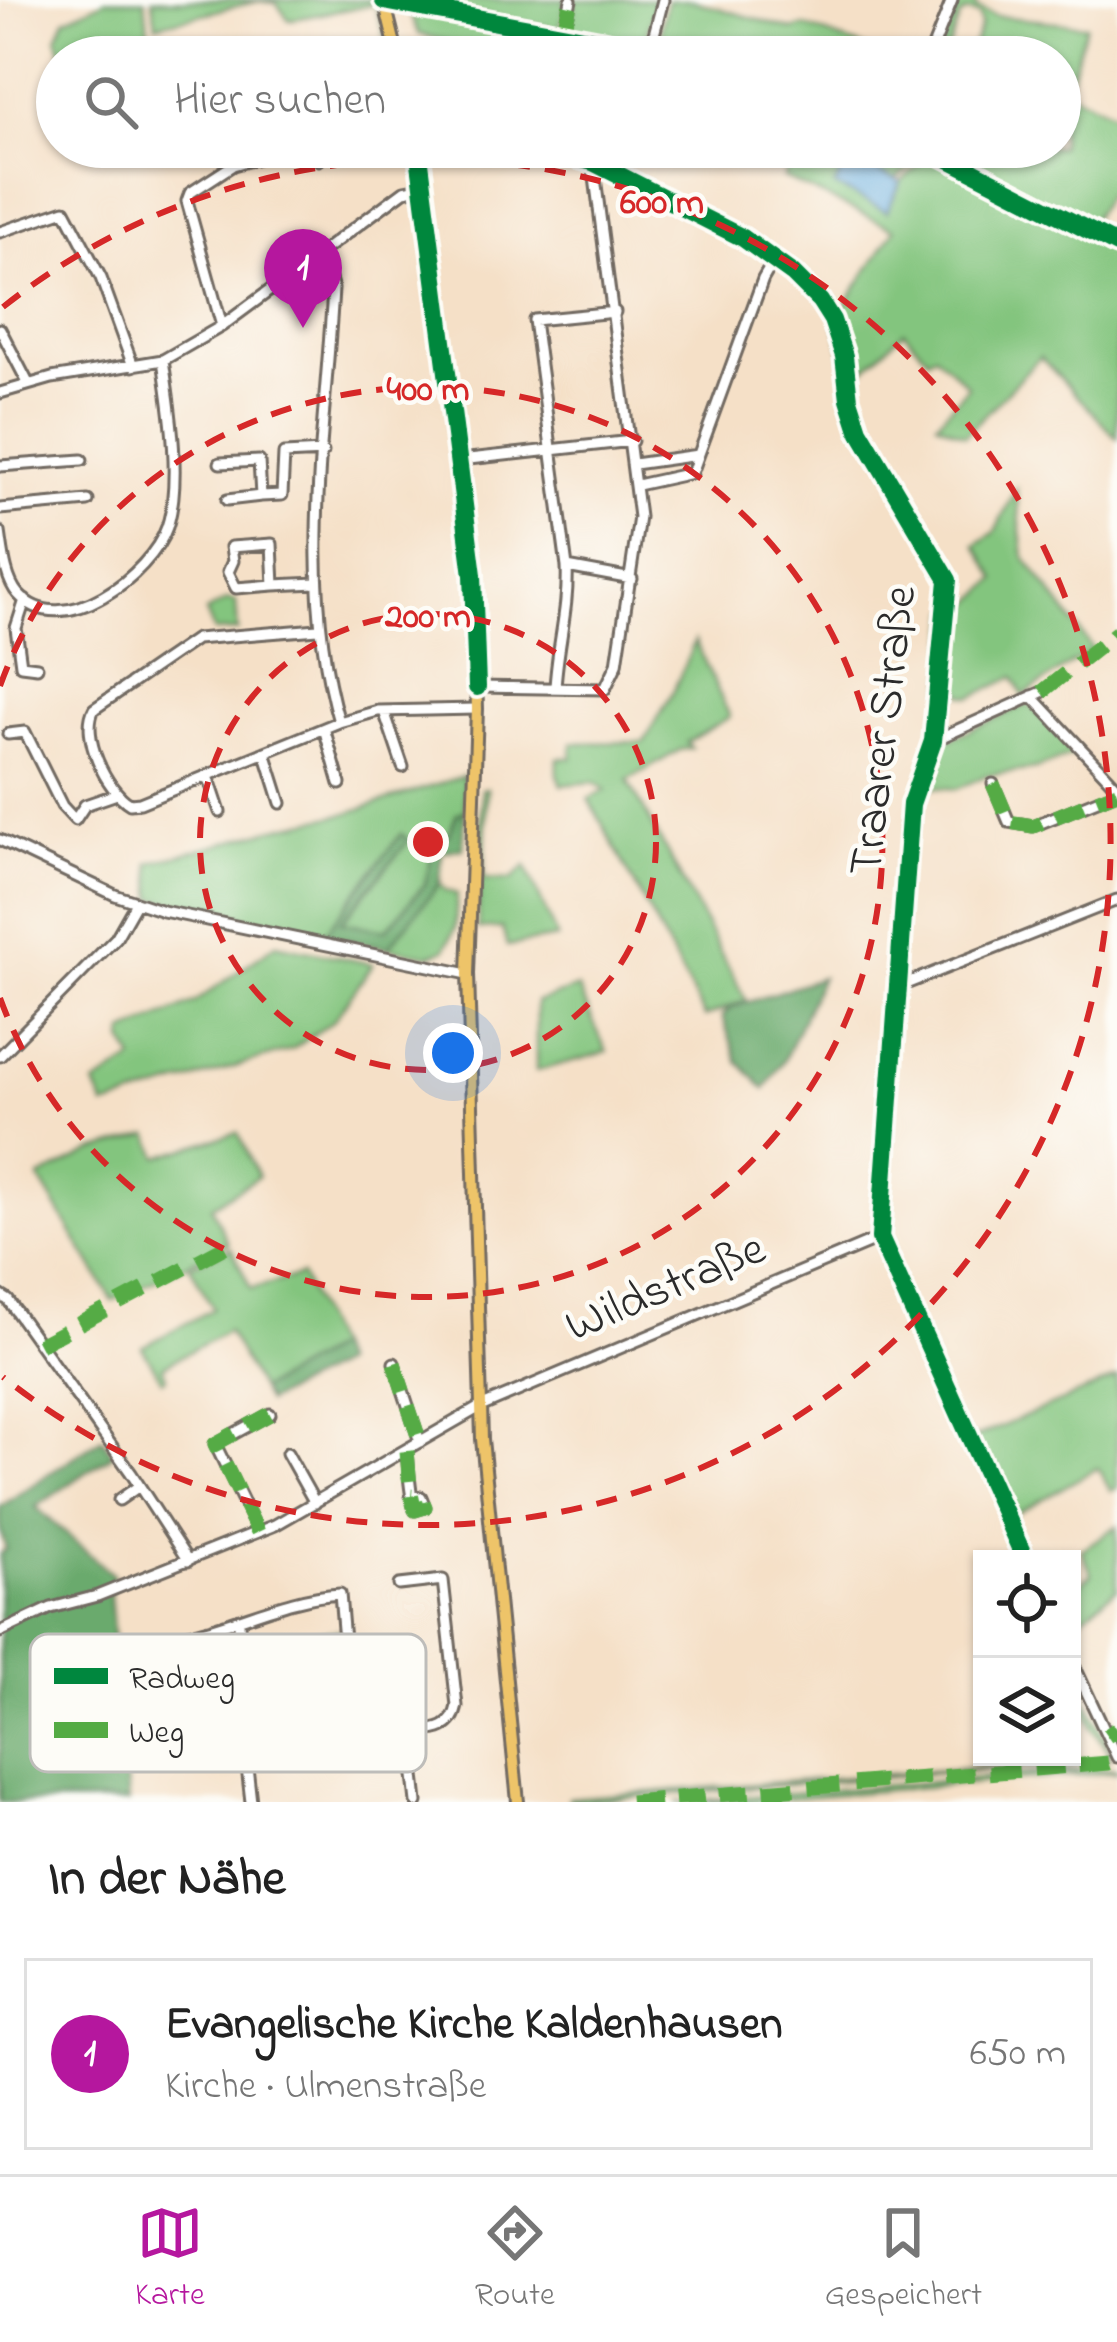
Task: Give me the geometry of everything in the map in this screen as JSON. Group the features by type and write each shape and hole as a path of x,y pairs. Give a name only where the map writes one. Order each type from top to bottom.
{"main road":[{"path":"384,1 393,36"},
{"path":"421,168 473,575 477,709 469,974 480,1402 518,1802"}],"street":[{"path":"563,35 571,0"},
{"path":"654,36 663,0"},
{"path":"937,36 952,0"},
{"path":"384,1 569,36"},
{"path":"222,326 188,201 190,193 228,168"},
{"path":"477,687 596,690 610,684 617,664 632,580 638,485 593,168"},
{"name":"Traarer Straße","path":"604,168 710,219 808,288 832,320 859,430 948,580 933,741 911,804 880,1238"},
{"path":"0,393 28,383 163,360 222,326 404,191 424,187"},
{"path":"0,232 65,209 101,278 133,366"},
{"path":"322,252 332,289 318,629 339,722"},
{"path":"638,485 692,473 774,260"},
{"path":"555,688 567,567 534,320 615,312"},
{"path":"0,329 28,383"},
{"path":"0,532 10,581 25,600 57,610 93,603 137,568 166,530 172,484 163,360"},
{"path":"460,460 632,441"},
{"path":"261,496 259,460 263,455 323,452"},
{"path":"227,500 282,495 284,454"},
{"path":"634,464 698,455"},
{"path":"0,466 82,460"},
{"path":"220,463 259,460"},
{"path":"0,509 88,502"},
{"path":"274,585 272,544 231,547 228,572 236,588 317,583"},
{"path":"567,567 632,580"},
{"path":"25,600 16,628 21,665 37,667"},
{"path":"318,629 196,639 94,709 89,716 92,741 117,794 130,804 140,803 339,722 384,711 477,709"},
{"path":"933,741 1037,694 1117,790 1033,826 1020,826 1010,821 993,784"},
{"path":"384,711 403,767"},
{"path":"324,728 340,784"},
{"path":"8,734 25,732 62,806 75,820 86,805 117,794"},
{"path":"265,752 280,803"},
{"path":"208,776 220,812"},
{"path":"0,840 136,903 469,974"},
{"path":"898,987 1117,900"},
{"path":"0,1056 116,938 136,903"},
{"path":"880,1238 1021,1550"},
{"name":"Wildstraße","path":"0,1632 56,1606 97,1596 258,1532 407,1451 480,1402 880,1238"},
{"path":"0,1295 8,1300 188,1561"},
{"path":"394,1363 420,1442"},
{"path":"258,1532 215,1444 270,1414"},
{"path":"407,1451 412,1496"},
{"path":"287,1454 315,1503"},
{"path":"118,1500 139,1486"},
{"path":"399,1585 443,1580 457,1706 451,1722 426,1730"},
{"path":"199,1634 289,1603 340,1594 343,1634"},
{"path":"239,1622 240,1634"},
{"path":"1081,1680 1117,1757"},
{"path":"1104,1729 1117,1719"},
{"path":"248,1772 251,1802"},
{"path":"414,1772 417,1802"}],"green space":[{"path":"105,0 145,0 149,36 57,36 65,19"},
{"path":"152,0 375,0 384,36 375,4 289,20 276,3 259,1 156,25"},
{"path":"401,0 566,0 560,29"},
{"path":"576,0 656,0 646,36 569,30"},
{"path":"691,0 793,30 805,26 832,36 662,36 667,1"},
{"path":"960,0 975,0 976,8 996,16 1086,25 1081,41 1081,36 977,36 979,15 968,12 960,16 953,36 945,36"},
{"path":"409,13 547,36 427,36 419,34"},
{"path":"1081,97 1117,115 1117,178 1088,226 976,168 1081,168"},
{"path":"788,168 855,168 887,211 901,182 916,168 962,168 1117,247 1117,438 1040,357 965,435 937,422 968,386 935,354 928,358 904,331 850,383 835,320 895,229 784,178"},
{"path":"869,168 909,168 895,180"},
{"path":"1016,489 1024,556 1093,649 1023,696 1014,677 972,697 961,690 943,690 950,611 970,605 997,579 976,545 995,532"},
{"path":"228,600 236,602 238,631 214,632 206,612"},
{"path":"695,641 730,717 687,742 691,748 628,780 746,1000 705,1017 589,799 606,790 594,782 562,785 557,772 558,758 572,758 572,743 644,742"},
{"path":"1029,704 1077,753 1036,769 987,775 957,789 919,786 940,743"},
{"path":"463,776 465,811 457,814 449,834 435,843 425,884 386,931 341,923 408,841 401,834 323,936 154,898 150,863 348,813"},
{"path":"487,788 484,879 511,880 526,866 557,938 507,946 502,928 478,929 482,789"},
{"path":"465,811 463,848 442,852 440,883 388,948 323,936 401,834 409,840 341,922 386,930 425,884 435,843 449,834 457,814"},
{"path":"440,883 457,894 455,929 445,949 431,955 388,948"},
{"path":"276,944 373,964 333,1021 293,1049 105,1107 95,1085 134,1060 125,1033 194,1003"},
{"path":"821,977 785,1058 765,1089 738,1061 722,1016 731,1008"},
{"path":"578,988 607,1052 536,1071 536,1002"},
{"path":"238,1132 258,1177 211,1206 228,1243 113,1301 39,1178 91,1152 150,1135 159,1157"},
{"path":"231,1248 251,1289 301,1275 334,1348 260,1390 227,1331 163,1366 166,1378 162,1380 142,1347 213,1309 190,1266"},
{"path":"334,1348 341,1364 267,1402 260,1390"},
{"path":"1117,1378 1117,1488 1111,1491 1097,1468 1011,1517 974,1438"},
{"path":"102,1438 113,1454 36,1507 113,1575 113,1634 30,1634 30,1772 125,1772 128,1802 0,1802 0,1554 6,1549 0,1507"},
{"path":"1117,1526 1117,1589 1081,1618 1081,1583 1092,1574 1081,1550"},
{"path":"1081,1688 1111,1751 1110,1760 1081,1762 1106,1758 1108,1751 1092,1728"},
{"path":"998,1766 1033,1766 569,1802 568,1798"},
{"path":"1095,1769 1117,1772 741,1802 676,1802"}],"water":[{"path":"843,168 870,168 901,182 887,211 835,186"}],"marked path":[{"path":"563,35 571,0"},
{"path":"1042,692 1117,632"},
{"path":"993,784 1009,822 1033,826 1117,792"},
{"path":"39,1345 232,1243"},
{"path":"394,1363 420,1442"},
{"path":"258,1532 215,1444 270,1414"},
{"path":"407,1451 410,1488 412,1496 413,1503 415,1510 425,1507 421,1497 411,1496"},
{"path":"1107,1736 1117,1729"},
{"path":"630,1802 1117,1760"}],"cycle path":[{"path":"384,1 573,36"},
{"path":"421,168 473,575 477,687"},
{"path":"605,168 743,238 793,274 820,301 844,356 849,399 859,430 948,580 933,741 911,804 880,1238 1021,1550"},
{"path":"967,168 1117,245"}],"place":[{"name":"Evangelische Kirche Kaldenhausen","path":"303,328"}]}
